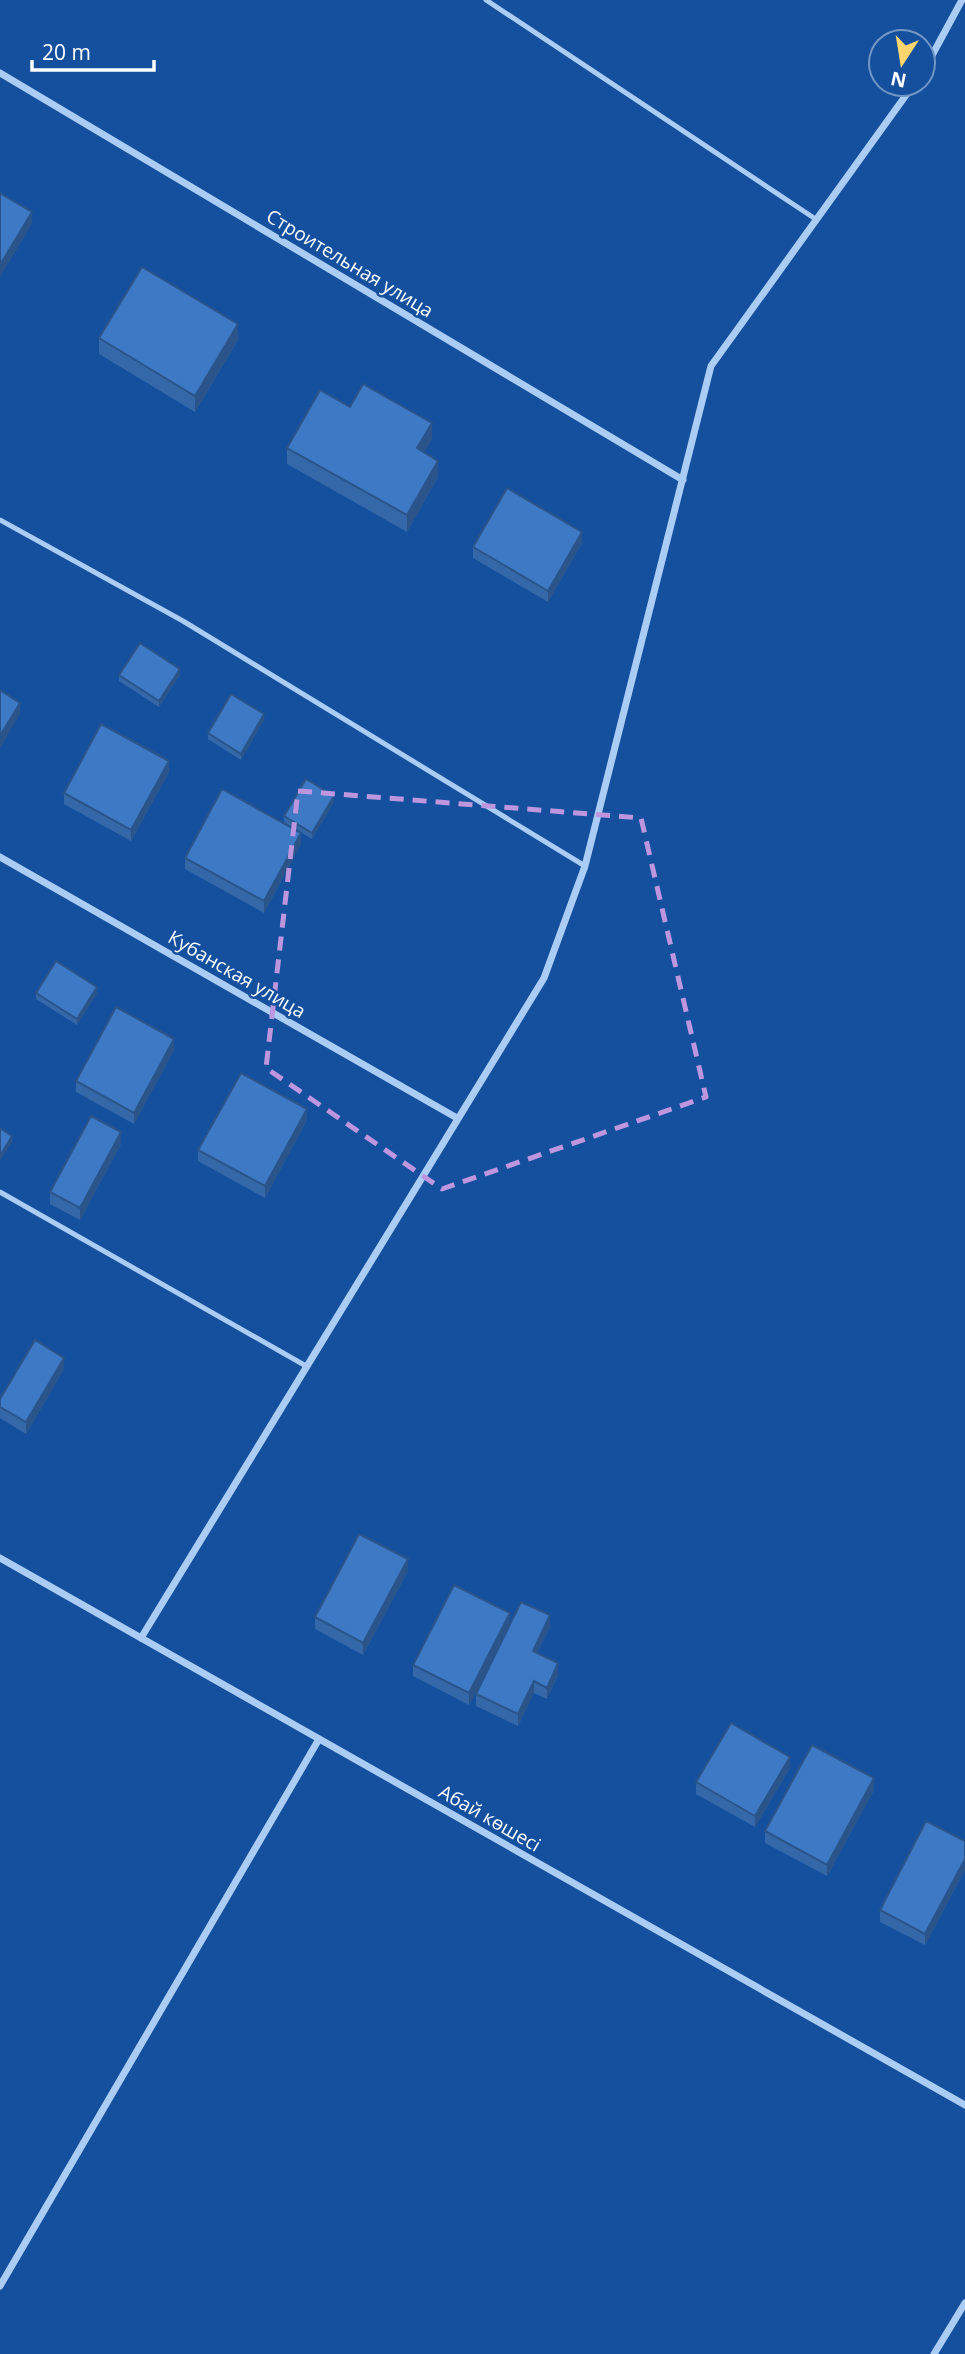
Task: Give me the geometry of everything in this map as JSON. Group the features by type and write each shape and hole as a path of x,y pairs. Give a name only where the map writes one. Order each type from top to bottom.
{"street":[{"path":"937,46 962,0"},
{"name":"Строительная улица","path":"0,73 683,480"},
{"path":"141,1638 544,978 585,866 711,366 904,98"},
{"name":"Кубанская улица","path":"0,857 457,1118"},
{"name":"Абай көшесі","path":"0,1558 965,2105"},
{"path":"0,2286 319,1739"},
{"path":"934,2354 965,2302"}],"lane":[{"path":"486,0 817,220"},
{"path":"0,520 183,621 585,866"},
{"path":"0,1192 306,1366"}],"highlighted area":[{"path":"298,791 641,818 706,1097 442,1189 266,1068"}],"building":[{"path":"0,193 32,212 0,265"},
{"path":"142,267 238,324 195,396 99,338"},
{"path":"363,384 432,423 417,448 438,461 407,515 287,448 320,390 350,407"},
{"path":"507,488 582,532 548,591 473,547"},
{"path":"140,643 180,669 159,701 119,675"},
{"path":"0,690 20,703 0,736"},
{"path":"231,694 264,714 241,754 208,733"},
{"path":"101,724 169,761 131,830 64,793"},
{"path":"306,779 334,796 312,833 284,816"},
{"path":"222,789 301,833 264,901 185,858"},
{"path":"56,961 97,987 77,1019 36,993"},
{"path":"116,1007 174,1039 134,1113 76,1081"},
{"path":"241,1073 307,1109 265,1186 198,1150"},
{"path":"91,1116 121,1132 80,1208 50,1192"},
{"path":"0,1128 12,1136 0,1156"},
{"path":"35,1340 64,1358 26,1422 0,1407 0,1399"},
{"path":"359,1534 408,1559 363,1643 315,1617"},
{"path":"454,1585 510,1613 469,1693 413,1665"},
{"path":"521,1602 550,1615 533,1651 558,1663 547,1688 534,1681 518,1714 476,1694"},
{"path":"731,1723 790,1757 755,1816 696,1782"},
{"path":"812,1745 874,1778 827,1865 765,1831"},
{"path":"926,1821 965,1841 965,1859 925,1934 880,1910"}]}
